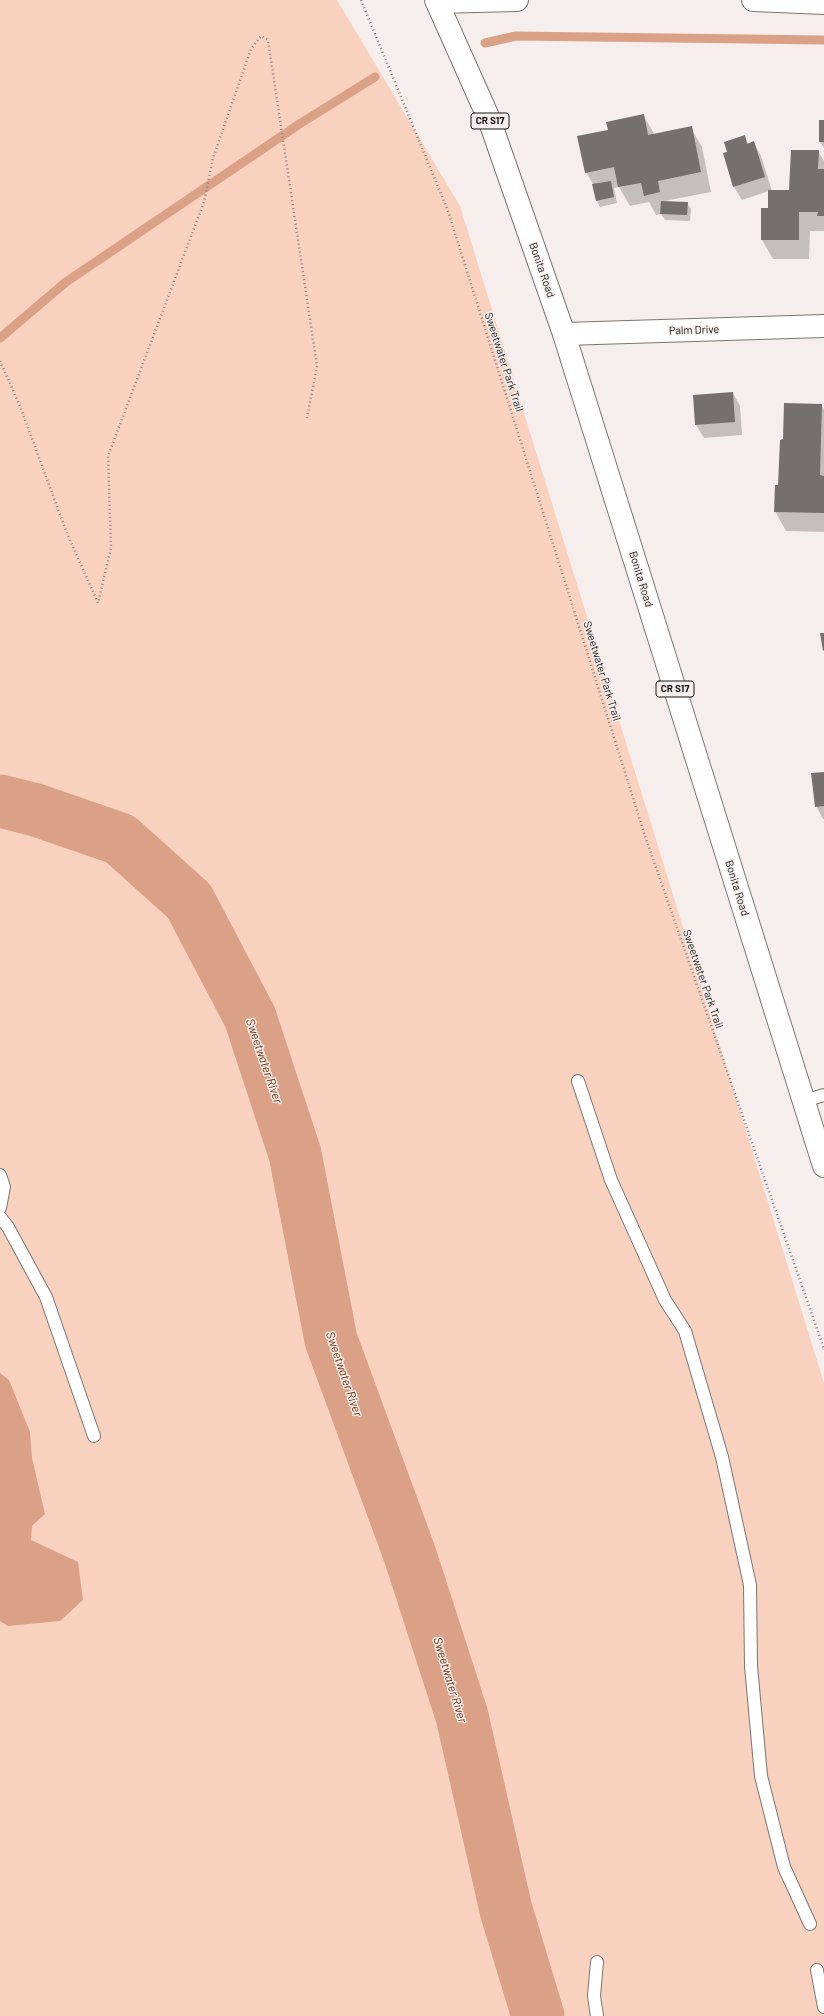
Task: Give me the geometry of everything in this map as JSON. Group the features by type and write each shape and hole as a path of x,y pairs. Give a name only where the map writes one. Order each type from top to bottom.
{"main road":[{"path":"437,1 517,0"},
{"path":"752,0 824,2"},
{"name":"Bonita Road","path":"437,1 489,119 564,334 814,1098 824,1166"},
{"name":"Palm Drive","path":"564,334 824,326"}],"lane":[{"path":"578,1082 611,1180 665,1300 685,1331 722,1458 750,1585 751,1666 761,1776 784,1867 810,1924"},
{"path":"0,1175 4,1187 0,1208"},
{"path":"0,1218 8,1227 46,1298 94,1436"},
{"path":"597,1962 594,1996 597,2016"},
{"path":"817,1970 824,2008"}],"path":[{"name":"Sweetwater Park Trail","path":"361,0 448,211 645,836 824,1349"},
{"path":"0,362 20,406 66,531 98,603 111,548 108,456 204,202 213,161 251,49 261,36 268,40 287,155 317,366 307,418"}],"shaded area":[{"path":"0,0 337,0 460,206 824,1383 824,2016 0,2016"},
{"path":"0,1373 9,1380 30,1432 32,1458 45,1514 32,1526 31,1540 78,1562 83,1600 60,1621 8,1626 0,1621"}],"building":[{"path":"644,114 648,135 692,126 701,172 658,181 660,192 644,196 641,183 618,187 614,167 585,173 577,136 608,130 606,122"},
{"path":"819,120 824,120 824,142 819,142"},
{"path":"745,135 747,144 754,141 765,177 733,187 723,153 727,152 724,142"},
{"path":"791,150 819,150 818,169 824,169 824,216 817,216 818,212 799,212 799,240 761,240 761,208 768,208 768,190 789,190"},
{"path":"611,181 614,197 596,201 592,184"},
{"path":"661,201 688,202 687,215 660,214"},
{"path":"733,392 735,422 695,425 693,395"},
{"path":"784,403 822,404 820,475 824,476 824,513 774,512 775,485 778,485 780,440 783,439"},
{"path":"820,633 824,633 823,651"},
{"path":"824,772 824,806 815,807 811,773"}],"waterway":[{"path":"485,43 516,36 824,40"},
{"path":"0,338 66,282 301,123 375,77"},
{"name":"Sweetwater River","path":"0,801 36,810 120,839 189,901 250,1017 295,1154 331,1340 410,1555 462,1716 506,1910 538,2016"}]}
